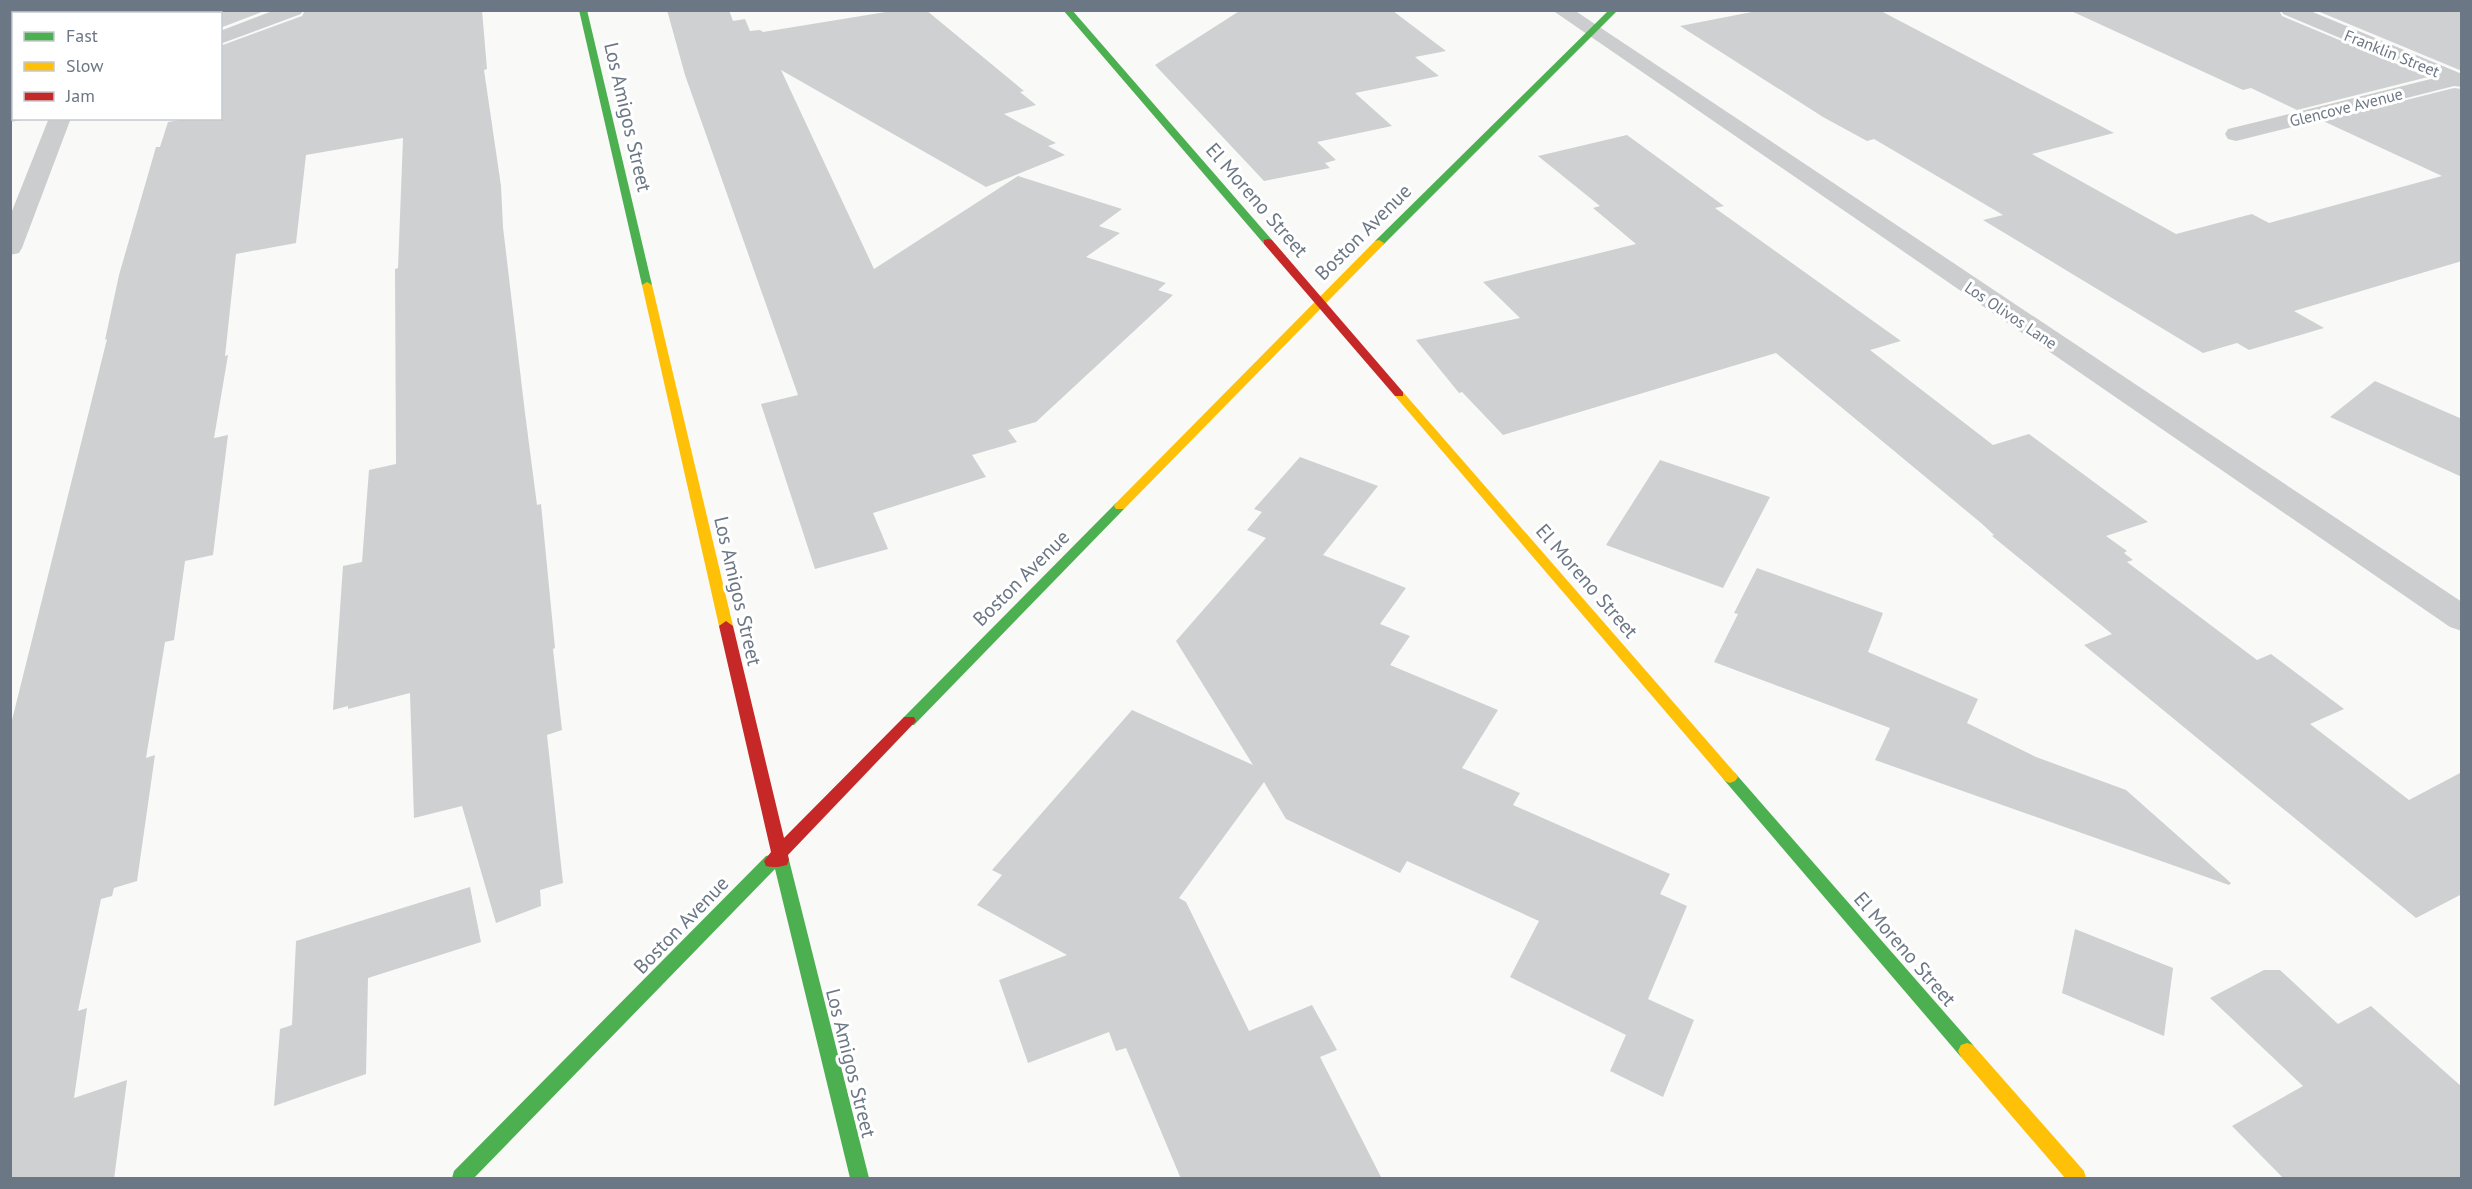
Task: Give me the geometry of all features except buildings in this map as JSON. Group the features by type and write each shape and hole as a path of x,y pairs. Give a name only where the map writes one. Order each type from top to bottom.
{"street":[{"path":"222,37 294,10"},
{"name":"Los Amigos Street","path":"583,10 779,852 860,1179"},
{"name":"El Moreno Street","path":"1067,10 2077,1179"},
{"name":"Los Olivos Lane","path":"1561,10 2462,619"},
{"name":"Boston Avenue","path":"461,1179 1320,302 1614,10"},
{"name":"Franklin Street","path":"2290,10 2459,80"},
{"name":"Glencove Avenue","path":"2236,134 2459,80"},
{"path":"10,248 59,120"}],"traffic: fast":[{"path":"583,10 647,285"},
{"path":"1067,10 1268,242"},
{"path":"1379,243 1614,10"},
{"path":"909,721 1120,506"},
{"path":"1730,777 1967,1051"},
{"path":"781,860 860,1178"},
{"path":"461,1178 772,861"}],"traffic: slow":[{"path":"1120,506 1379,243"},
{"path":"647,285 726,626"},
{"path":"1399,394 1730,777"},
{"path":"1967,1051 2077,1178"}],"traffic: jam":[{"path":"1268,242 1399,394"},
{"path":"726,626 781,860"},
{"path":"772,861 909,721"}]}
